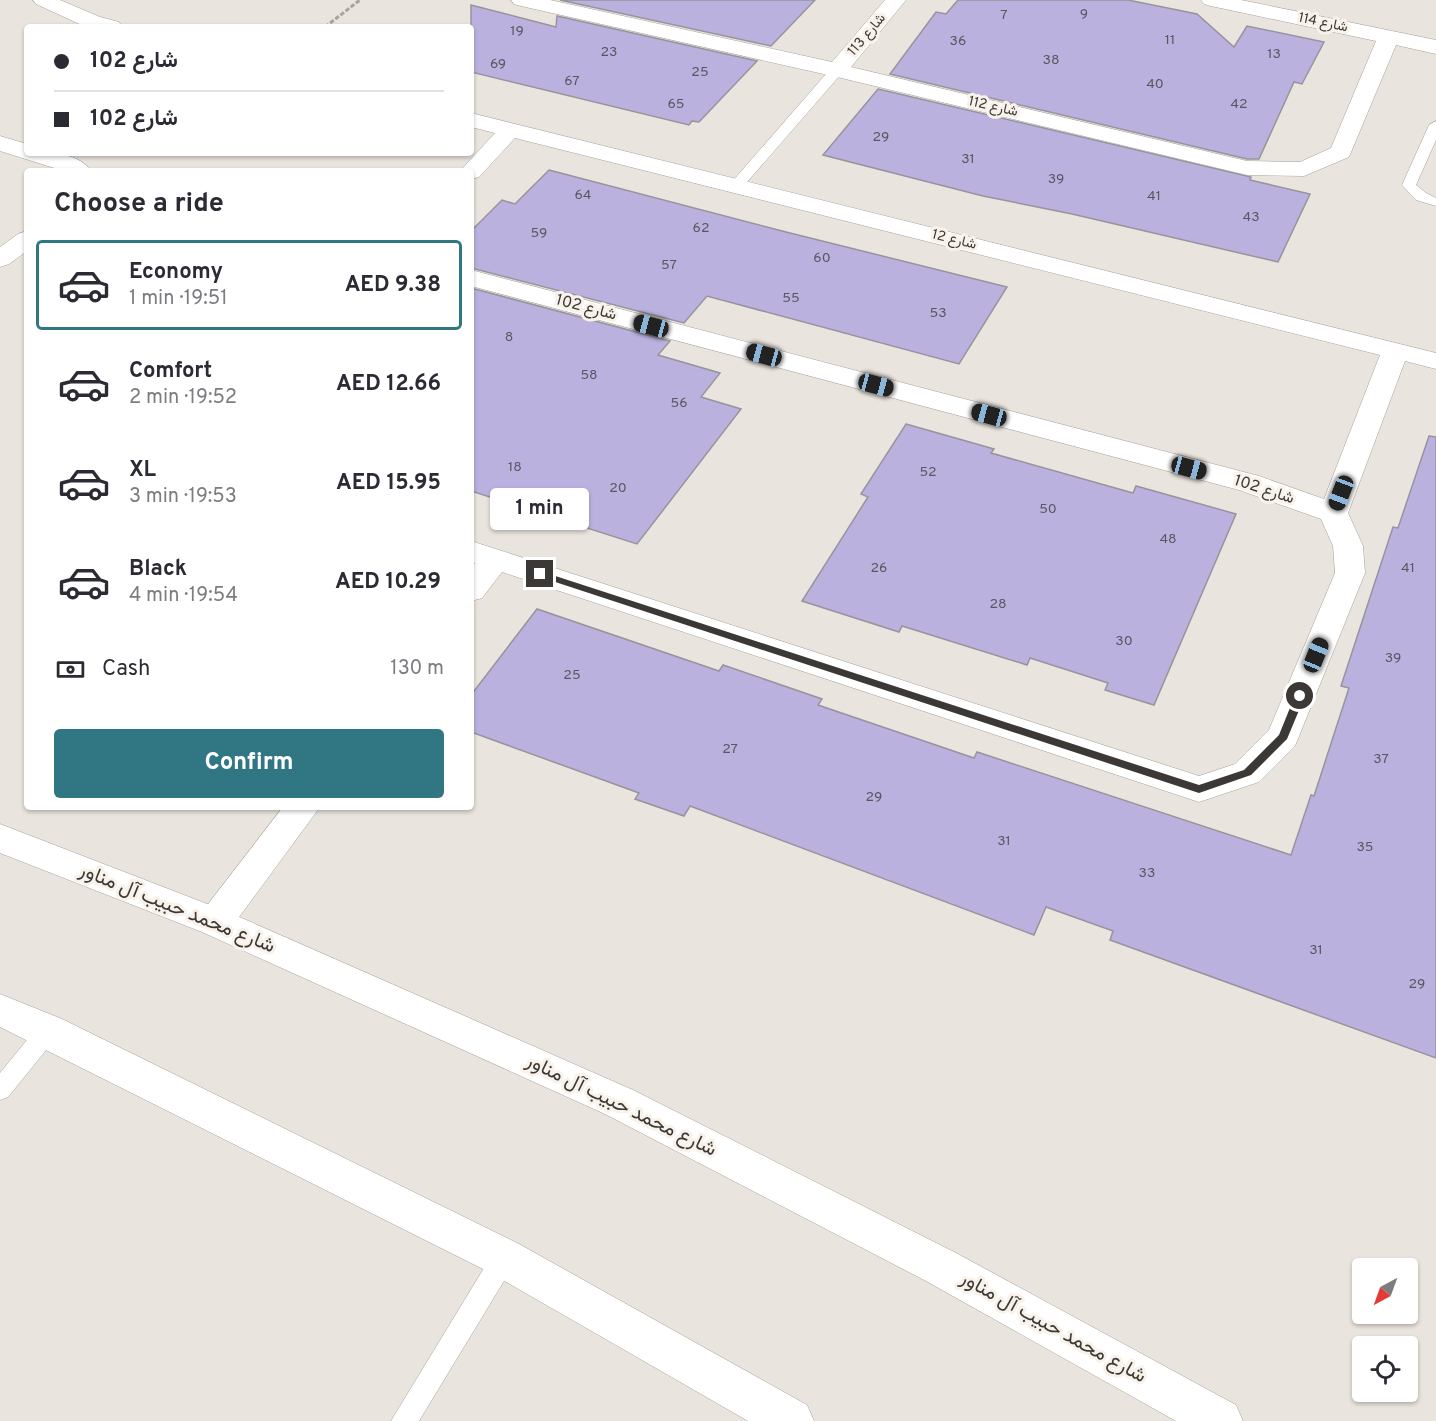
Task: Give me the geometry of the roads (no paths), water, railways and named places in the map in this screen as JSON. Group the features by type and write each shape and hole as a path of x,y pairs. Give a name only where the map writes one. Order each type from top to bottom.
{"street":[{"path":"43,0 100,24"},
{"name":"شارع 112","path":"521,0 569,5 1247,168 1304,169 1341,152 1389,37"},
{"name":"شارع 113","path":"837,70 896,0"},
{"name":"شارع 114","path":"1211,0 1436,46"},
{"name":"شارع 12","path":"474,121 1436,361"},
{"path":"474,169 510,130"},
{"path":"0,143 24,151"},
{"path":"42,156 75,168"},
{"path":"0,259 24,241"},
{"name":"شارع 102","path":"474,279 1249,483 1333,513"},
{"path":"474,581 483,555 1199,789 1247,773 1283,737 1350,573 1348,546 1333,513 1395,351"},
{"path":"215,922 301,810"},
{"name":"شارع محمد حبيب آل مناور","path":"0,838 215,922 619,1102 941,1267 1220,1421"},
{"path":"0,1011 48,1031 504,1258 791,1421"}],"lane":[{"path":"736,186 837,70"},
{"path":"1436,125 1409,184 1413,192 1421,198 1436,202"},
{"path":"0,1090 48,1031"},
{"path":"404,1421 504,1258"}]}
